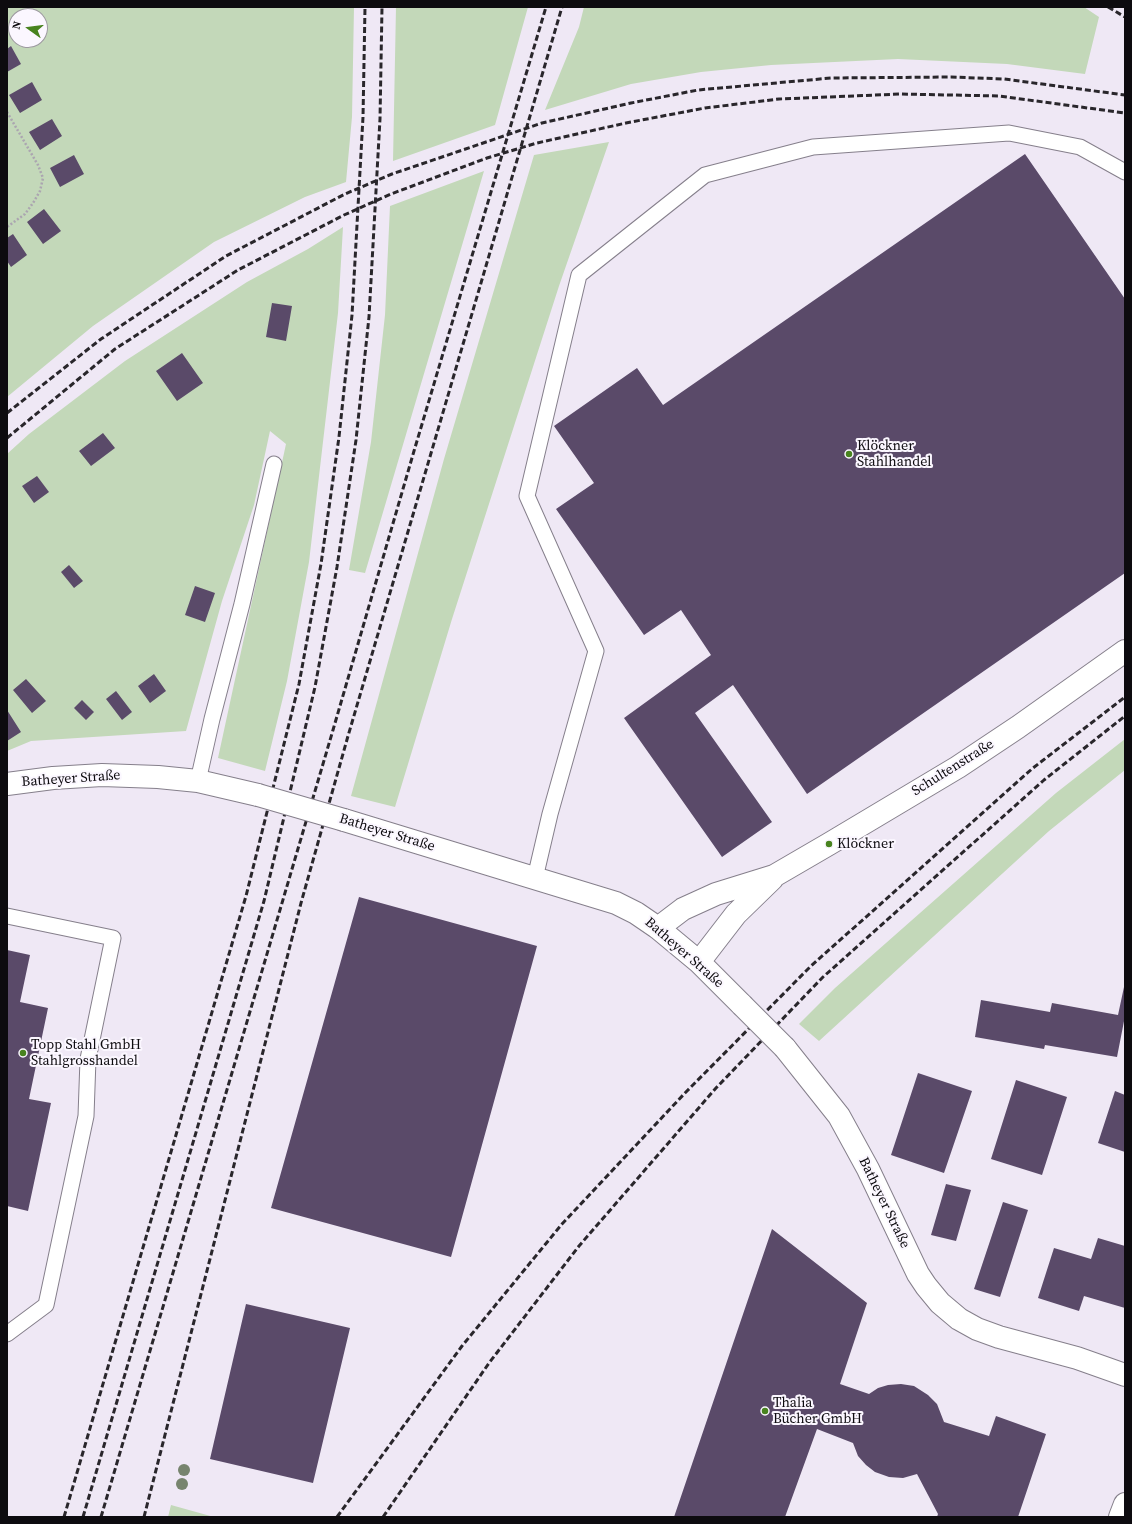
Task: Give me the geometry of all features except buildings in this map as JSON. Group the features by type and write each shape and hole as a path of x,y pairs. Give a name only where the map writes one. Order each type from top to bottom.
{"street":[{"name":"Schultenstraße","path":"658,928 683,909 716,894 774,876 958,767 1018,727 1125,651"},
{"name":"Batheyer Straße","path":"7,784 102,774 198,781 258,795 616,902 658,928 699,962 786,1048 840,1116 868,1169 918,1274 940,1303 959,1319 999,1337 1078,1358 1125,1375"},
{"name":"Schultenstraße","path":"699,962 736,914 774,876"},
{"path":"1120,1517 1125,1504"}],"lane":[{"path":"535,878 550,814 596,651 527,496 579,275 705,175 813,147 1009,133 1080,147 1125,172"},
{"path":"198,781 212,719 242,604 274,464"},
{"path":"7,916 113,938 88,1059 86,1116 46,1305 7,1334"}],"path":[{"path":"7,112 38,165 43,178 40,191 33,203 24,214 7,227"}],"green space":[{"path":"7,7 354,7 352,117 346,182 305,197 214,242 93,326 7,397"},
{"path":"396,7 528,7 495,125 393,161"},
{"path":"584,7 1084,7 1099,17 1085,74 1007,64 898,59 771,65 701,72 631,84 545,110 579,27"},
{"path":"609,142 559,286 452,619 395,807 351,796 444,459 534,155"},
{"path":"484,171 365,573 349,570 371,442 385,315 390,206"},
{"path":"343,227 338,313 309,562 287,681 265,771 218,758 286,444 270,431 254,505 222,601 186,731 31,741 7,751 7,454 29,434 125,361 247,282 308,249"},
{"path":"1125,739 1125,770 1049,831 819,1041 799,1024 835,988 1056,793"},
{"path":"171,1505 214,1517 168,1517"}],"railway":[{"path":"64,1517 246,896 299,684 321,564 339,437 352,315 363,117 365,7"},
{"path":"83,1517 264,901 315,687 337,567 356,440 369,317 380,119 382,7"},
{"path":"101,1517 546,7"},
{"path":"144,1517 301,903 348,736 562,7"},
{"path":"1108,7 1125,17"},
{"path":"7,413 101,339 226,256 345,194 392,174 542,123 698,90 831,78 951,77 1004,79 1125,95"},
{"path":"7,438 115,349 238,270 344,215 391,194 487,158 537,143 626,123 705,108 779,99 901,94 999,96 1125,113"},
{"path":"337,1517 462,1346 562,1224 685,1093 811,966 1033,768 1125,697"},
{"path":"383,1517 489,1363 579,1246 716,1088 823,977 1044,780 1125,716"}],"place":[{"name":"Klöckner Stahlhandel","path":"849,454"},
{"name":"Klöckner","path":"829,844"},
{"name":"Topp Stahl GmbH Stahlgrosshandel","path":"23,1053"},
{"name":"Thalia Bücher GmbH","path":"765,1411"}]}
